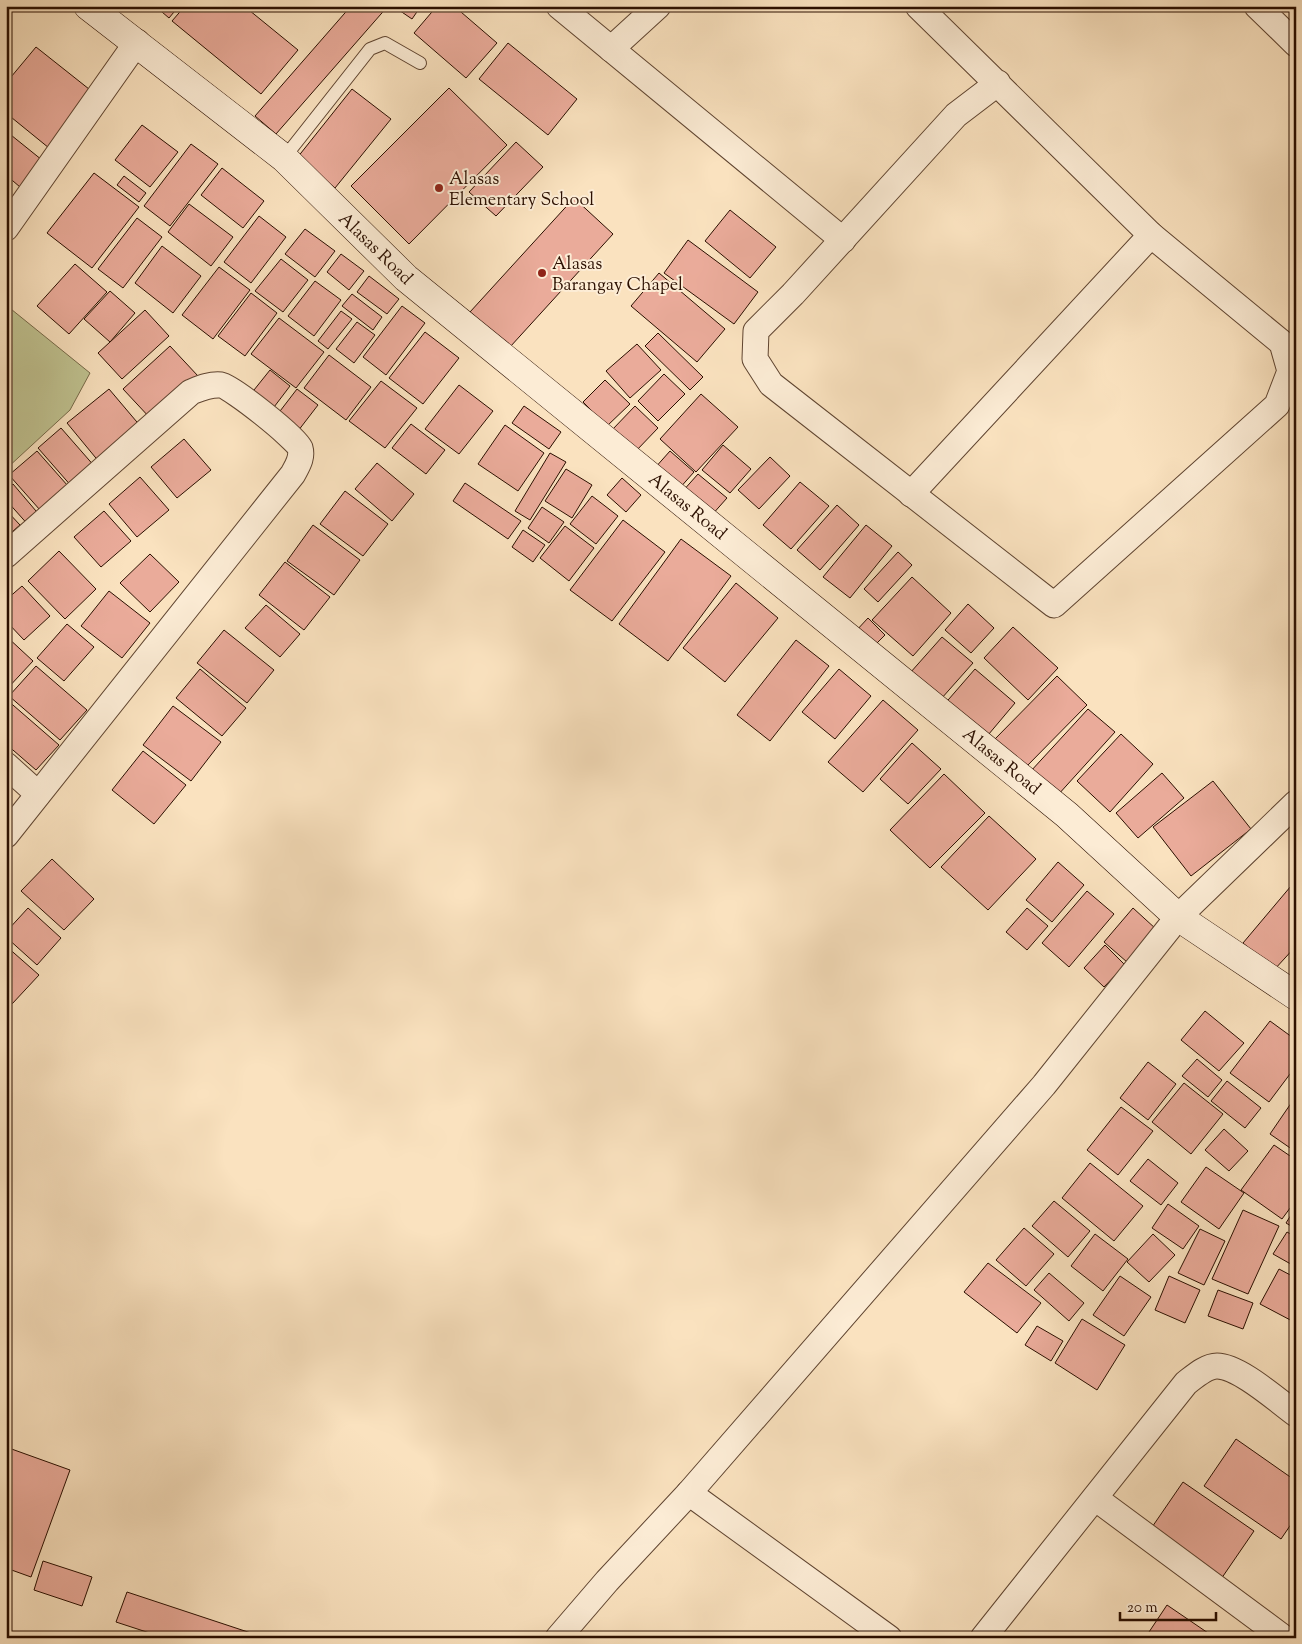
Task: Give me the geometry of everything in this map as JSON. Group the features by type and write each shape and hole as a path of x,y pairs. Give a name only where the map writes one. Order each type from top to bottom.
{"street":[{"name":"Alasas Road","path":"88,6 137,42 171,72 284,158 406,278 1067,814 1178,917 1296,996"},
{"path":"559,6 843,240"},
{"path":"611,49 658,6"},
{"path":"918,6 998,83 1151,235 1282,343 1293,371 1277,405 1054,605 771,384 755,359 756,331 843,240 956,115 998,83"},
{"path":"1257,6 1296,44"},
{"path":"6,228 137,42"},
{"path":"911,494 1151,235"},
{"path":"6,556 191,392 208,385 223,385 236,392 292,437 300,448 300,461 293,474 6,835"},
{"path":"6,765 38,794"},
{"path":"558,1638 607,1581 689,1493 1044,1085 1178,917 1296,803"},
{"path":"983,1638 1186,1383 1202,1372 1216,1366 1238,1373 1296,1414"},
{"path":"689,1493 889,1638"},
{"path":"1095,1498 1284,1638"}],"lane":[{"path":"284,158 370,49 385,43 420,62"}],"green space":[{"path":"6,305 90,373 70,410 6,469"}],"building":[{"path":"155,6 179,6 169,18"},
{"path":"185,6 244,6 298,50 261,94 172,21"},
{"path":"351,6 388,6 276,134 255,116"},
{"path":"393,6 421,6 412,19"},
{"path":"437,6 454,6 497,43 466,78 414,33"},
{"path":"508,43 577,99 548,135 479,79"},
{"path":"36,47 94,93 49,148 6,113 6,83"},
{"path":"449,88 507,145 409,244 351,186"},
{"path":"352,89 391,119 335,188 297,158"},
{"path":"142,125 178,152 150,187 115,160"},
{"path":"6,131 42,160 20,187 6,175"},
{"path":"516,142 543,167 496,216 469,192"},
{"path":"191,144 218,164 170,226 144,206"},
{"path":"222,168 264,201 243,228 201,195"},
{"path":"94,173 139,207 92,268 47,233"},
{"path":"124,176 146,193 139,202 117,185"},
{"name":"Alasas Barangay Chapel","path":"574,198 613,234 510,347 470,312"},
{"path":"189,204 233,237 211,266 168,232"},
{"path":"730,210 776,247 750,278 705,241"},
{"path":"259,216 286,237 251,283 224,262"},
{"path":"137,218 162,237 123,288 98,269"},
{"path":"305,229 335,251 315,277 285,254"},
{"path":"688,240 758,292 734,324 664,273"},
{"path":"162,246 201,276 173,313 135,283"},
{"path":"341,254 364,271 349,290 327,272"},
{"path":"281,259 308,280 283,312 255,291"},
{"path":"75,264 107,292 69,334 37,306"},
{"path":"219,267 250,290 213,339 182,315"},
{"path":"659,273 725,329 697,362 631,306"},
{"path":"369,276 399,299 387,314 357,292"},
{"path":"315,281 341,300 314,336 288,316"},
{"path":"110,291 135,313 110,342 84,319"},
{"path":"251,293 277,313 245,356 218,336"},
{"path":"352,294 382,317 373,330 342,306"},
{"path":"402,306 425,323 386,375 363,357"},
{"path":"145,310 169,336 122,379 98,353"},
{"path":"341,311 352,319 328,349 318,341"},
{"path":"279,318 324,352 296,388 251,354"},
{"path":"357,322 375,335 354,363 336,349"},
{"path":"425,332 459,358 423,404 389,378"},
{"path":"658,333 703,377 690,390 645,346"},
{"path":"637,344 661,370 630,398 606,371"},
{"path":"170,346 198,376 151,419 123,389"},
{"path":"329,355 371,387 346,420 304,388"},
{"path":"270,370 290,386 271,411 250,395"},
{"path":"664,374 685,394 658,421 638,401"},
{"path":"605,380 630,404 607,426 583,402"},
{"path":"381,381 417,408 385,448 349,421"},
{"path":"459,385 493,411 459,454 425,429"},
{"path":"109,389 142,428 100,463 67,423"},
{"path":"297,389 318,405 298,431 277,415"},
{"path":"701,394 738,427 696,472 660,439"},
{"path":"524,406 561,432 549,449 512,423"},
{"path":"635,406 658,428 635,452 612,430"},
{"path":"411,424 445,450 426,474 392,448"},
{"path":"505,425 544,453 518,491 478,464"},
{"path":"61,428 96,468 73,488 38,448"},
{"path":"184,439 211,470 177,498 151,467"},
{"path":"723,445 751,469 730,493 702,470"},
{"path":"37,451 68,486 40,510 9,475"},
{"path":"670,451 694,472 678,490 654,469"},
{"path":"550,453 566,462 530,520 515,511"},
{"path":"770,457 790,476 759,509 738,490"},
{"path":"377,463 414,494 392,521 355,489"},
{"path":"566,469 592,485 572,518 545,501"},
{"path":"698,474 727,498 711,516 682,492"},
{"path":"140,477 169,510 137,537 109,504"},
{"path":"622,478 641,495 626,512 607,495"},
{"path":"800,482 829,506 791,549 763,525"},
{"path":"465,483 521,521 508,539 453,501"},
{"path":"13,484 42,518 31,528 6,500 6,490"},
{"path":"345,491 388,524 363,556 320,524"},
{"path":"592,496 618,516 596,544 570,524"},
{"path":"837,505 859,525 820,570 797,550"},
{"path":"542,507 564,522 549,543 528,528"},
{"path":"6,510 20,525 6,537"},
{"path":"104,511 131,541 101,567 74,537"},
{"path":"623,520 665,552 612,621 570,590"},
{"path":"313,525 360,560 334,595 287,561"},
{"path":"866,525 892,546 850,598 823,577"},
{"path":"565,526 594,548 569,581 540,558"},
{"path":"523,530 545,545 533,562 512,547"},
{"path":"681,539 731,576 668,661 619,624"},
{"path":"59,551 96,589 65,619 28,581"},
{"path":"898,552 912,565 878,602 864,589"},
{"path":"150,554 179,582 150,612 120,583"},
{"path":"285,562 330,597 304,630 259,595"},
{"path":"912,577 951,613 913,656 872,620"},
{"path":"736,583 778,618 725,682 683,648"},
{"path":"22,586 50,616 24,640 6,621 6,600"},
{"path":"109,591 150,623 122,658 81,626"},
{"path":"968,604 994,628 971,653 945,630"},
{"path":"266,605 300,634 280,657 245,628"},
{"path":"868,618 885,635 872,648 855,632"},
{"path":"67,624 94,647 64,681 37,658"},
{"path":"1013,627 1058,668 1028,700 984,658"},
{"path":"224,630 274,670 247,703 197,663"},
{"path":"6,636 33,661 6,690"},
{"path":"942,637 973,663 941,699 910,673"},
{"path":"796,640 829,666 770,741 737,715"},
{"path":"36,666 87,710 60,740 9,696"},
{"path":"200,669 246,708 222,736 176,698"},
{"path":"839,669 871,696 835,739 802,712"},
{"path":"975,669 1015,703 983,741 942,707"},
{"path":"1057,676 1087,705 1024,769 994,740"},
{"path":"6,699 59,745 36,770 6,744"},
{"path":"883,700 918,730 863,792 828,762"},
{"path":"173,706 221,742 191,781 143,745"},
{"path":"1088,709 1115,732 1057,796 1030,772"},
{"path":"1121,734 1153,764 1110,812 1077,781"},
{"path":"912,743 941,769 908,804 880,779"},
{"path":"143,751 186,785 154,824 112,790"},
{"path":"1162,773 1184,798 1138,838 1116,813"},
{"path":"944,774 985,813 930,868 890,830"},
{"path":"1213,781 1251,829 1191,876 1153,827"},
{"path":"989,816 1036,859 988,910 941,867"},
{"path":"52,859 94,899 64,930 21,891"},
{"path":"1058,862 1084,885 1052,922 1026,900"},
{"path":"1291,886 1296,890 1296,946 1274,970 1243,943"},
{"path":"1087,891 1114,914 1069,967 1042,943"},
{"path":"28,908 61,938 37,965 6,937 6,932"},
{"path":"1027,908 1048,926 1027,950 1006,932"},
{"path":"1133,908 1156,929 1127,962 1104,942"},
{"path":"1105,945 1125,965 1104,987 1084,968"},
{"path":"6,946 39,975 12,1004 6,999"},
{"path":"1205,1011 1244,1043 1219,1071 1181,1040"},
{"path":"1270,1021 1296,1040 1296,1066 1269,1102 1230,1073"},
{"path":"1197,1059 1222,1080 1208,1097 1182,1076"},
{"path":"1148,1062 1176,1084 1148,1120 1120,1098"},
{"path":"1227,1081 1261,1108 1245,1128 1211,1101"},
{"path":"1184,1083 1223,1114 1191,1154 1152,1122"},
{"path":"1296,1096 1296,1152 1270,1134"},
{"path":"1121,1107 1153,1131 1118,1175 1087,1150"},
{"path":"1224,1129 1248,1151 1229,1171 1205,1150"},
{"path":"1274,1145 1296,1160 1296,1200 1282,1219 1241,1190"},
{"path":"1148,1159 1178,1183 1161,1205 1130,1181"},
{"path":"1090,1163 1143,1206 1114,1241 1062,1198"},
{"path":"1206,1167 1244,1193 1219,1229 1181,1202"},
{"path":"1054,1201 1090,1231 1068,1257 1032,1226"},
{"path":"1168,1204 1199,1226 1183,1249 1152,1228"},
{"path":"1296,1207 1296,1229 1286,1223"},
{"path":"1243,1210 1279,1226 1248,1294 1212,1279"},
{"path":"1024,1228 1054,1254 1026,1286 996,1260"},
{"path":"1200,1229 1225,1241 1204,1285 1178,1273"},
{"path":"1287,1232 1296,1237 1296,1267 1273,1254"},
{"path":"1095,1234 1128,1259 1103,1291 1071,1266"},
{"path":"1153,1234 1175,1255 1149,1282 1127,1262"},
{"path":"988,1263 1041,1303 1017,1333 964,1292"},
{"path":"1279,1269 1296,1278 1296,1323 1260,1304"},
{"path":"1049,1273 1084,1303 1069,1321 1034,1290"},
{"path":"1120,1276 1151,1297 1124,1336 1093,1315"},
{"path":"1169,1276 1200,1290 1185,1323 1155,1310"},
{"path":"1218,1290 1253,1303 1243,1329 1208,1316"},
{"path":"1082,1319 1125,1345 1097,1390 1055,1363"},
{"path":"1037,1326 1063,1341 1051,1361 1025,1345"},
{"path":"1236,1439 1296,1481 1296,1517 1281,1539 1204,1486"},
{"path":"6,1447 70,1470 31,1577 6,1568"},
{"path":"1183,1482 1254,1531 1219,1582 1148,1533"},
{"path":"43,1561 92,1577 82,1606 34,1590"},
{"path":"127,1592 266,1638 165,1638 116,1622"},
{"path":"1167,1605 1211,1635 1209,1638 1145,1638"}],"place":[{"name":"Alasas Elementary School","path":"439,188"},
{"name":"Alasas Barangay Chapel","path":"542,273"}]}
